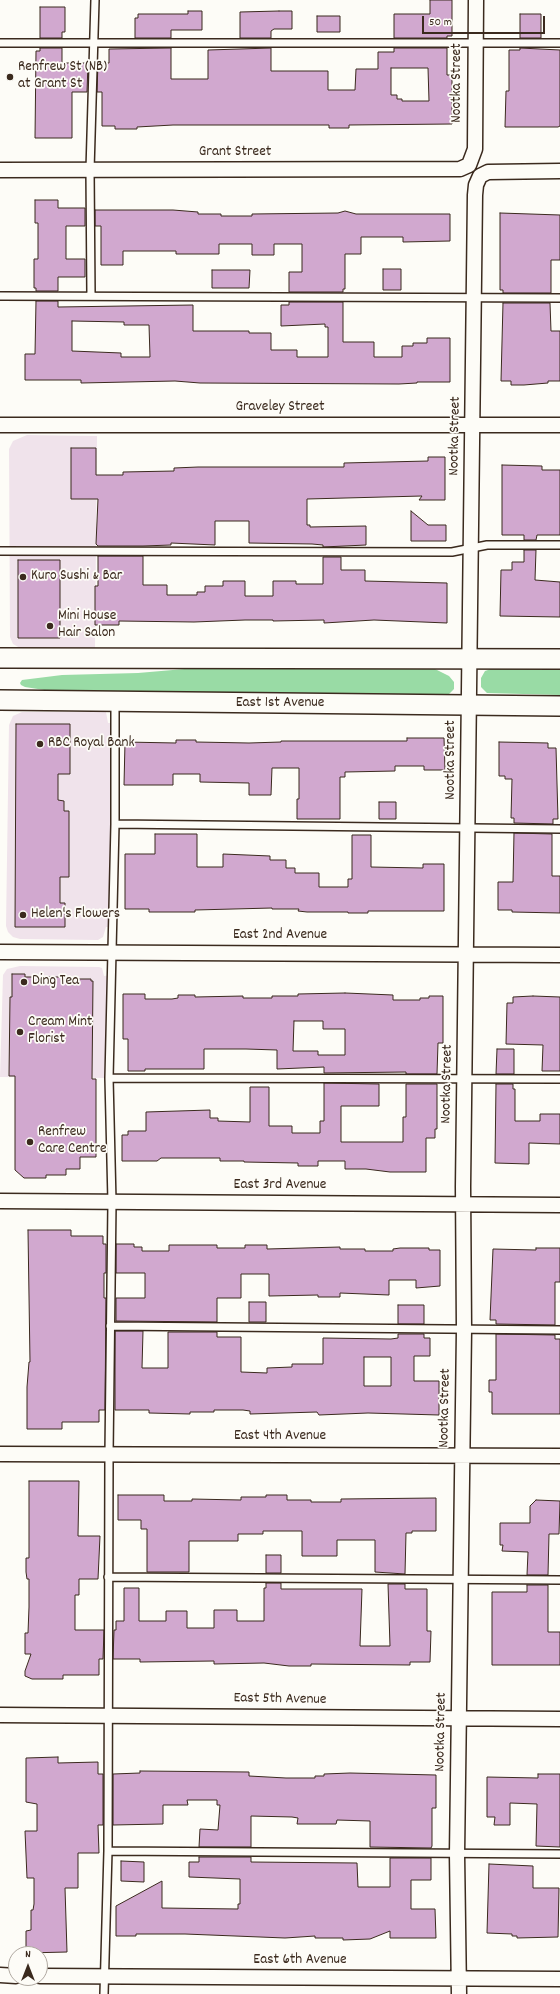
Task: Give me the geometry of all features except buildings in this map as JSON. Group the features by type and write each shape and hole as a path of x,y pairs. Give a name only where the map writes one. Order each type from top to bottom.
{"main road":[{"path":"0,658 560,659"},
{"name":"East 1st Avenue","path":"0,700 115,703 560,706"}],"street":[{"name":"Nootka Street","path":"469,165 475,149 476,0"},
{"name":"Grant Street","path":"0,170 453,170 469,165"},
{"name":"Nootka Street","path":"459,1994 457,1854 462,1580 464,1330 463,1205 466,1078 469,658 475,195 476,185 480,176 494,171 560,171"},
{"name":"Graveley Street","path":"0,425 560,426"},
{"name":"East 2nd Avenue","path":"0,952 560,955"},
{"name":"East 3rd Avenue","path":"0,1201 560,1206"},
{"name":"East 4th Avenue","path":"0,1454 560,1456"},
{"name":"East 5th Avenue","path":"0,1715 560,1719"},
{"name":"East 6th Avenue","path":"48,1976 560,1979"}],"lane":[{"path":"91,296 90,170 95,43 94,0"},
{"path":"0,43 560,43"},
{"path":"0,296 560,298"},
{"path":"0,551 452,552 487,545 560,545"},
{"path":"104,1994 108,1851 108,1577 112,1202 110,1078 115,824 115,703"},
{"path":"115,824 560,829"},
{"path":"110,1078 560,1079"},
{"path":"110,1326 560,1330"},
{"path":"108,1577 560,1580"},
{"path":"108,1851 560,1854"}],"shaded area":[{"path":"27,435 97,436 95,649 20,648 13,644 10,637 9,449 13,441"},
{"path":"22,712 106,712 108,723 114,723 113,927 106,927 103,937 98,940 20,939 13,937 8,932 6,926 9,725 13,716"},
{"path":"20,966 99,967 102,968 104,976 112,975 109,1078 0,1077 3,975 7,969"}],"green space":[{"path":"219,666 424,667 435,669 449,676 454,682 454,689 448,695 70,694 25,687 20,683 22,680 62,675 138,673"},
{"path":"494,668 560,668 560,695 487,693 481,687 481,678 485,671"}],"place":[{"name":"Renfrew St (NB) at Grant St","path":"10,77"},
{"name":"Kuro Sushi & Bar","path":"23,577"},
{"name":"Mini House Hair Salon","path":"50,626"},
{"name":"RBC Royal Bank","path":"40,744"},
{"name":"Helen's Flowers","path":"23,915"},
{"name":"Ding Tea","path":"24,982"},
{"name":"Cream Mint Florist","path":"20,1032"},
{"name":"Renfrew Care Centre","path":"30,1142"}]}
